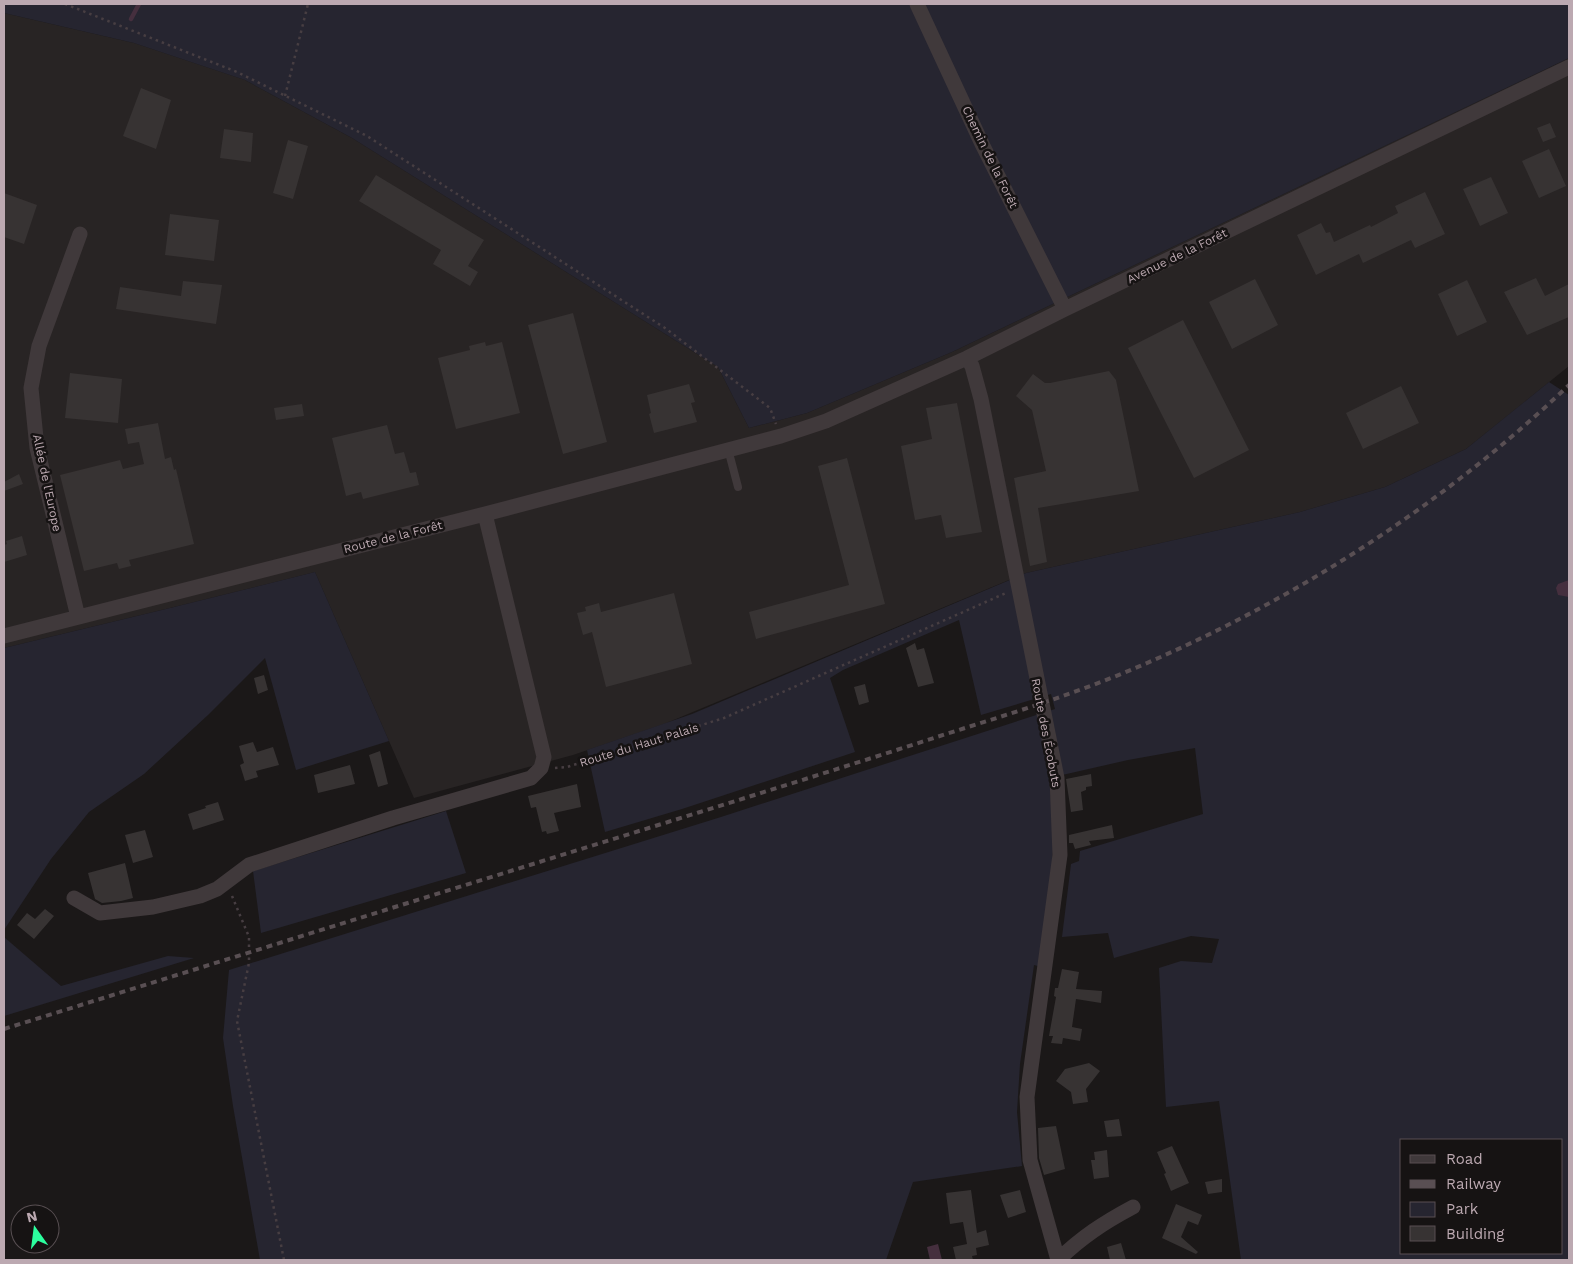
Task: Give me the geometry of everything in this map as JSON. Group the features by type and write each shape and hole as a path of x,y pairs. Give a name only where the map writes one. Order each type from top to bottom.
{"street":[{"name":"Chemin de la Forêt","path":"917,4 984,146 1065,309"},
{"name":"Avenue de la Forêt","path":"781,436 826,421 968,358 1065,309 1569,67"},
{"name":"Allée de l'Europe","path":"78,618 36,448 31,388 39,346 80,234"},
{"name":"Route des Écobuts","path":"968,358 981,399 1057,778 1060,855 1028,1097 1030,1160 1058,1260 1102,1223 1133,1207"},
{"name":"Route de la Forêt","path":"4,636 485,514 781,436"},
{"path":"74,898 100,913 153,907 200,896 225,885 249,865 393,818 531,778 541,768 544,756 485,514"}],"lane":[{"path":"728,450 738,487"}],"path":[{"path":"65,4 238,72 367,136 665,328 770,408 781,436"},
{"path":"285,96 308,4"},
{"name":"Route du Haut Palais","path":"541,768 567,768 724,718 1019,587"},
{"path":"225,885 232,896 249,937 249,963 237,1021 284,1260"}],"shaded area":[{"path":"4,13 134,43 245,80 352,138 718,367 749,428 807,413 952,352 1569,58 1569,366 1466,449 1385,487 1300,512 1026,573 664,724 573,755 414,798 315,572 4,648"},
{"path":"1569,580 1569,597 1558,595 1556,588 1558,584"},
{"path":"938,1244 942,1260 930,1260 927,1247"}],"green space":[{"path":"4,4 1569,4 1569,58 952,352 807,413 749,428 718,367 352,138 245,80 134,43 4,13"},
{"path":"1549,382 1569,395 1569,1260 1241,1260 1219,1101 1166,1107 1159,968 1181,961 1212,963 1219,939 1191,936 1114,958 1108,933 1062,937 1071,864 1079,861 1080,851 1203,814 1195,748 1128,760 1049,778 1054,830 1051,887 1038,966 1034,965 1020,1064 1017,1112 1022,1166 913,1182 886,1260 260,1260 223,1038 229,970 721,817 1055,709 1051,694 981,715 959,620 843,670 830,678 855,752 682,809 605,832 587,750 692,714 1026,573 1300,512 1385,487 1466,449"},
{"path":"315,572 389,741 296,770 265,658 208,715 144,774 89,812 51,859 4,930 4,648"},
{"path":"446,811 466,873 261,933 253,871"},
{"path":"4,937 61,986 168,956 194,958 4,1016"}],"building":[{"path":"141,88 171,100 156,149 123,136"},
{"path":"1550,123 1556,137 1543,142 1537,128"},
{"path":"224,129 253,133 251,162 220,158"},
{"path":"288,140 308,146 293,199 273,193"},
{"path":"1549,149 1566,186 1539,198 1522,161"},
{"path":"376,175 484,240 468,266 478,272 470,286 433,264 441,250 359,201"},
{"path":"1491,177 1508,213 1480,226 1463,189"},
{"path":"1425,192 1445,234 1415,248 1411,240 1363,263 1359,254 1316,275 1297,235 1321,223 1326,233 1330,232 1334,242 1370,225 1371,227 1398,213 1395,206"},
{"path":"4,193 37,205 24,244 4,237"},
{"path":"170,214 219,220 214,261 165,255"},
{"path":"1536,278 1545,296 1569,284 1569,317 1527,335 1504,292"},
{"path":"1255,279 1278,325 1232,349 1209,302"},
{"path":"1467,280 1487,322 1457,336 1438,294"},
{"path":"183,281 222,285 216,324 116,309 120,287 181,296"},
{"path":"573,313 607,442 563,454 528,325"},
{"path":"1183,320 1249,450 1194,478 1128,348"},
{"path":"485,342 486,346 502,342 520,413 456,429 438,358 470,350 469,346"},
{"path":"1109,371 1116,380 1139,491 1038,508 1047,562 1030,566 1014,478 1046,471 1032,410 1016,396 1033,374 1045,383 1050,383"},
{"path":"70,373 122,379 118,423 65,418"},
{"path":"689,384 695,402 691,403 697,422 654,433 647,395"},
{"path":"1401,386 1419,423 1363,449 1346,413"},
{"path":"957,403 982,532 946,538 941,515 915,520 901,446 932,439 926,408"},
{"path":"302,404 304,416 276,420 274,408"},
{"path":"158,423 165,459 171,457 174,470 176,469 194,544 129,560 131,566 119,569 117,563 84,571 60,475 120,460 123,469 144,464 139,442 128,444 125,429"},
{"path":"387,425 395,454 404,452 410,473 416,472 419,485 363,499 361,492 346,496 332,438"},
{"path":"847,458 885,604 756,639 749,612 849,585 818,466"},
{"path":"19,474 23,484 4,491 4,482"},
{"path":"22,536 27,555 4,562 4,545 7,544 6,541"},
{"path":"674,593 692,664 606,687 592,632 583,635 577,613 586,611 585,607 599,603 601,612"},
{"path":"915,643 917,650 924,648 934,683 918,687 906,648"},
{"path":"264,675 268,690 258,694 254,678"},
{"path":"865,684 869,702 859,705 854,687"},
{"path":"253,742 257,752 273,747 279,765 256,771 258,777 245,781 240,765 244,763 239,746"},
{"path":"380,751 388,784 378,787 369,755"},
{"path":"350,765 355,784 318,793 314,775"},
{"path":"1091,774 1092,786 1086,787 1086,790 1081,792 1083,810 1071,812 1066,779"},
{"path":"577,784 581,807 554,813 559,831 547,834 546,831 542,832 536,807 531,808 528,796"},
{"path":"218,802 224,820 193,830 188,814"},
{"path":"1112,825 1114,838 1089,841 1091,845 1075,849 1073,843 1069,843 1069,835"},
{"path":"145,830 153,857 133,863 125,835"},
{"path":"125,863 133,898 102,903 95,899 88,873"},
{"path":"45,909 54,916 34,939 17,925 27,913 35,919"},
{"path":"1062,969 1079,972 1076,989 1102,991 1101,1003 1076,999 1072,1027 1082,1029 1080,1041 1063,1038 1062,1044 1051,1043 1053,1036 1049,1036 1056,997 1054,996 1055,988 1058,988"},
{"path":"1089,1063 1100,1071 1086,1089 1088,1102 1073,1104 1071,1092 1056,1081 1065,1069"},
{"path":"1119,1119 1122,1136 1107,1137 1104,1121"},
{"path":"1056,1126 1065,1169 1044,1175 1039,1158 1038,1128"},
{"path":"1172,1146 1189,1183 1171,1191 1157,1152"},
{"path":"1107,1150 1109,1177 1094,1179 1091,1160 1095,1160 1094,1152"},
{"path":"1222,1179 1222,1192 1208,1194 1205,1182"},
{"path":"971,1190 977,1233 986,1230 989,1245 976,1248 977,1255 972,1256 973,1260 956,1260 953,1247 967,1244 963,1222 950,1224 946,1193"},
{"path":"1020,1190 1026,1212 1008,1218 1000,1195"},
{"path":"1176,1204 1202,1215 1198,1225 1188,1221 1181,1237 1198,1252 1196,1254 1162,1238"},
{"path":"1121,1243 1126,1260 1110,1260 1107,1247"}],"waterway":[{"path":"131,19 139,4"}],"railway":[{"path":"4,1029 877,756 1040,704 1133,669 1251,613 1308,581 1364,546 1418,510 1470,470 1521,429 1569,385"}]}
